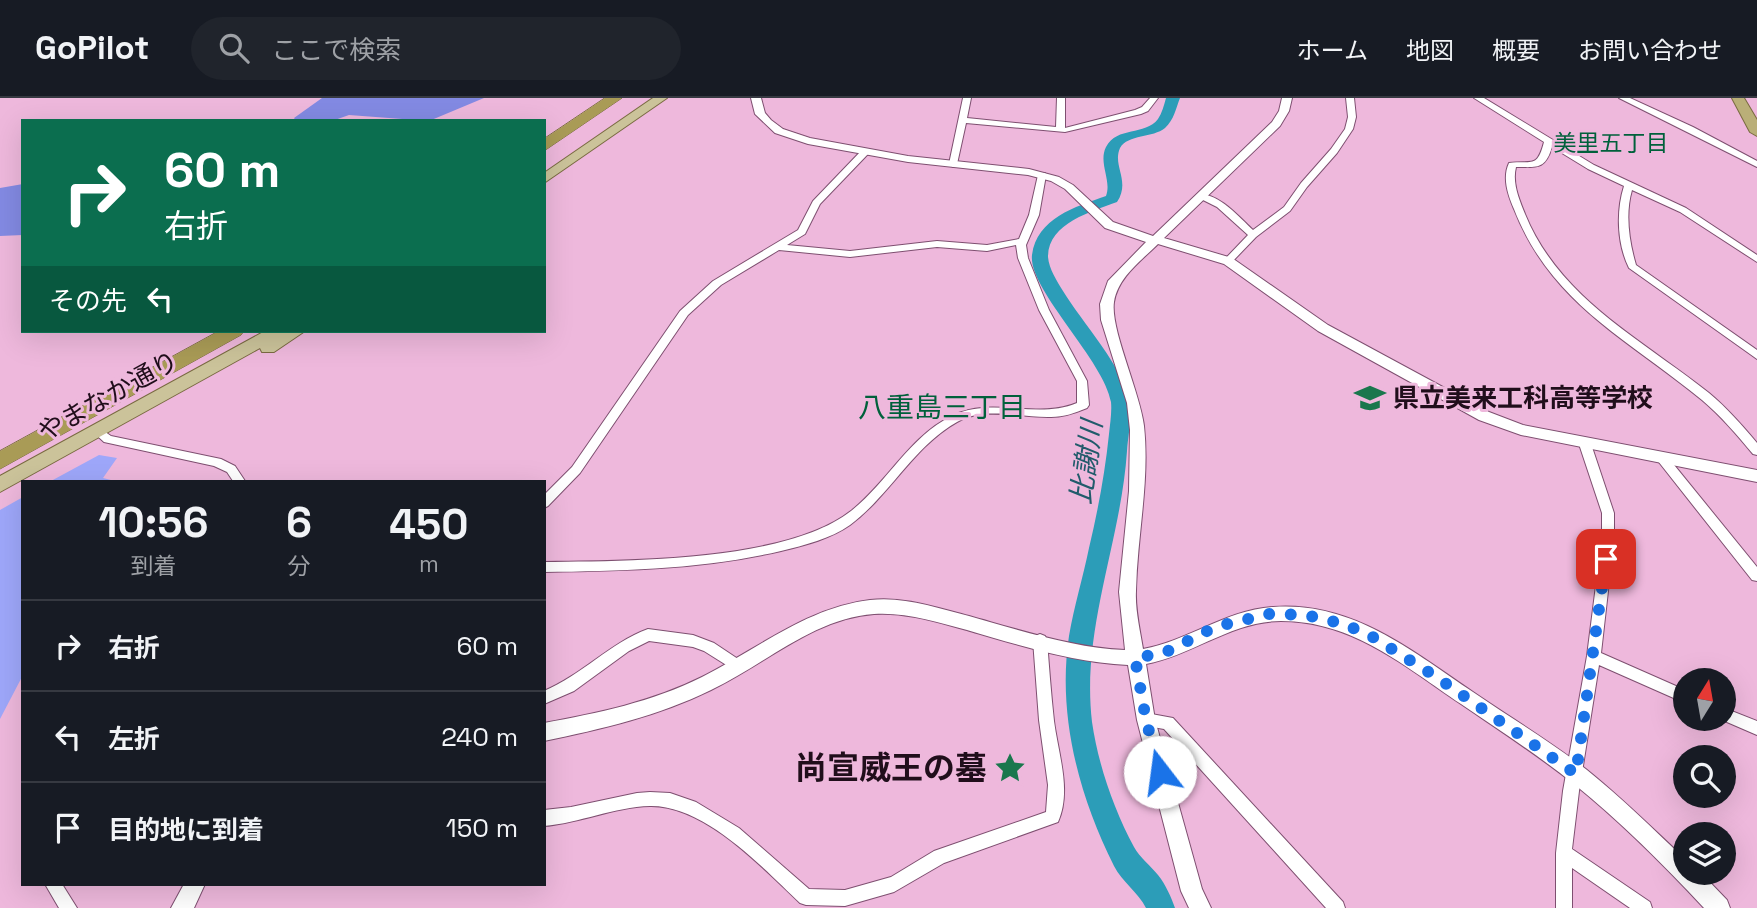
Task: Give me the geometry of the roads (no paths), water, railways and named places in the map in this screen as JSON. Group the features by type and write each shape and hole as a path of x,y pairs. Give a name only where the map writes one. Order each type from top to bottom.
{"highway":[{"path":"546,136 602,98"},
{"path":"546,145 615,98"},
{"path":"1738,98 1757,132"},
{"path":"0,449 211,333"},
{"path":"0,461 230,333"}],"main road":[{"path":"546,167 645,98"},
{"path":"546,178 661,98"},
{"name":"やまなか通り","path":"35,480 103,435 274,333"},
{"name":"やまなか通り","path":"0,485 103,435 293,333"},
{"path":"0,499 21,488"}],"street":[{"path":"756,98 760,114 779,131 808,141 865,152 1042,174 1069,187 1097,215 1121,231 1187,247 1228,261 1323,328 1484,416 1521,430 1757,476"},
{"path":"953,164 967,98"},
{"path":"1060,130 1061,98"},
{"path":"962,120 1060,130 1138,112 1145,109 1154,98"},
{"path":"1200,908 1192,891 1146,720 1135,658 1127,592 1137,491 1137,430 1134,404 1108,320 1107,304 1113,284 1128,266 1276,124 1284,111 1287,98"},
{"path":"1228,261 1253,235 1287,209 1334,151 1349,129 1352,117 1350,98"},
{"path":"1478,98 1629,186 1683,210 1757,259"},
{"path":"1623,98 1757,164"},
{"path":"1549,141 1544,159 1537,164 1512,165 1508,173 1520,217 1530,238 1571,292 1595,315 1621,337 1698,390 1741,431 1757,451"},
{"path":"546,501 576,470 684,313 717,283 802,232 816,203 865,152"},
{"path":"546,567 639,567 701,561 806,540 842,524 871,502 931,435 953,420 1003,409 1067,413 1083,405 1082,382 1044,310 1023,258 1023,241 1034,215 1042,174"},
{"path":"1629,186 1625,204 1628,257 1632,266 1757,355"},
{"path":"1202,197 1220,205 1253,235"},
{"path":"780,247 850,254 937,244 987,248 1023,241"},
{"path":"103,435 217,462 231,469 238,480"},
{"path":"1564,908 1564,853 1594,656 1608,538 1608,513 1585,444"},
{"path":"1662,458 1757,576"},
{"path":"546,732 639,712 703,685 825,620 872,607 929,614 1096,653 1135,658 1164,653 1215,627 1269,614 1306,615 1344,624 1371,636 1435,676 1576,774 1673,862"},
{"path":"546,697 569,687 624,647 648,635 693,641 709,647 739,667"},
{"path":"546,818 570,817 646,799 672,800 696,810 755,850 806,897 845,898 894,884 940,857 1053,817 1058,786 1043,695 1040,640"},
{"path":"1594,656 1673,692"},
{"path":"1736,719 1757,729"},
{"path":"1146,720 1168,723 1337,908"},
{"path":"1564,853 1644,908"},
{"path":"1697,885 1719,908"},
{"path":"54,886 69,908"},
{"path":"182,908 194,886"}],"waterway":[{"name":"比謝川","path":"1161,908 1150,887 1125,859 1092,779 1080,723 1078,673 1081,636 1115,481 1121,404 1114,381 1062,303 1045,274 1040,258 1044,237 1052,227 1085,209 1112,199 1116,186 1111,159 1114,146 1123,138 1151,130 1162,123 1173,98"}],"place":[{"name":"県立美来工科高等学校","path":"1370,398"},
{"name":"尚宣威王の墓","path":"1010,768"}],"district":[{"name":"美里五丁目","path":"1611,143"},
{"name":"八重島三丁目","path":"942,407"}]}
